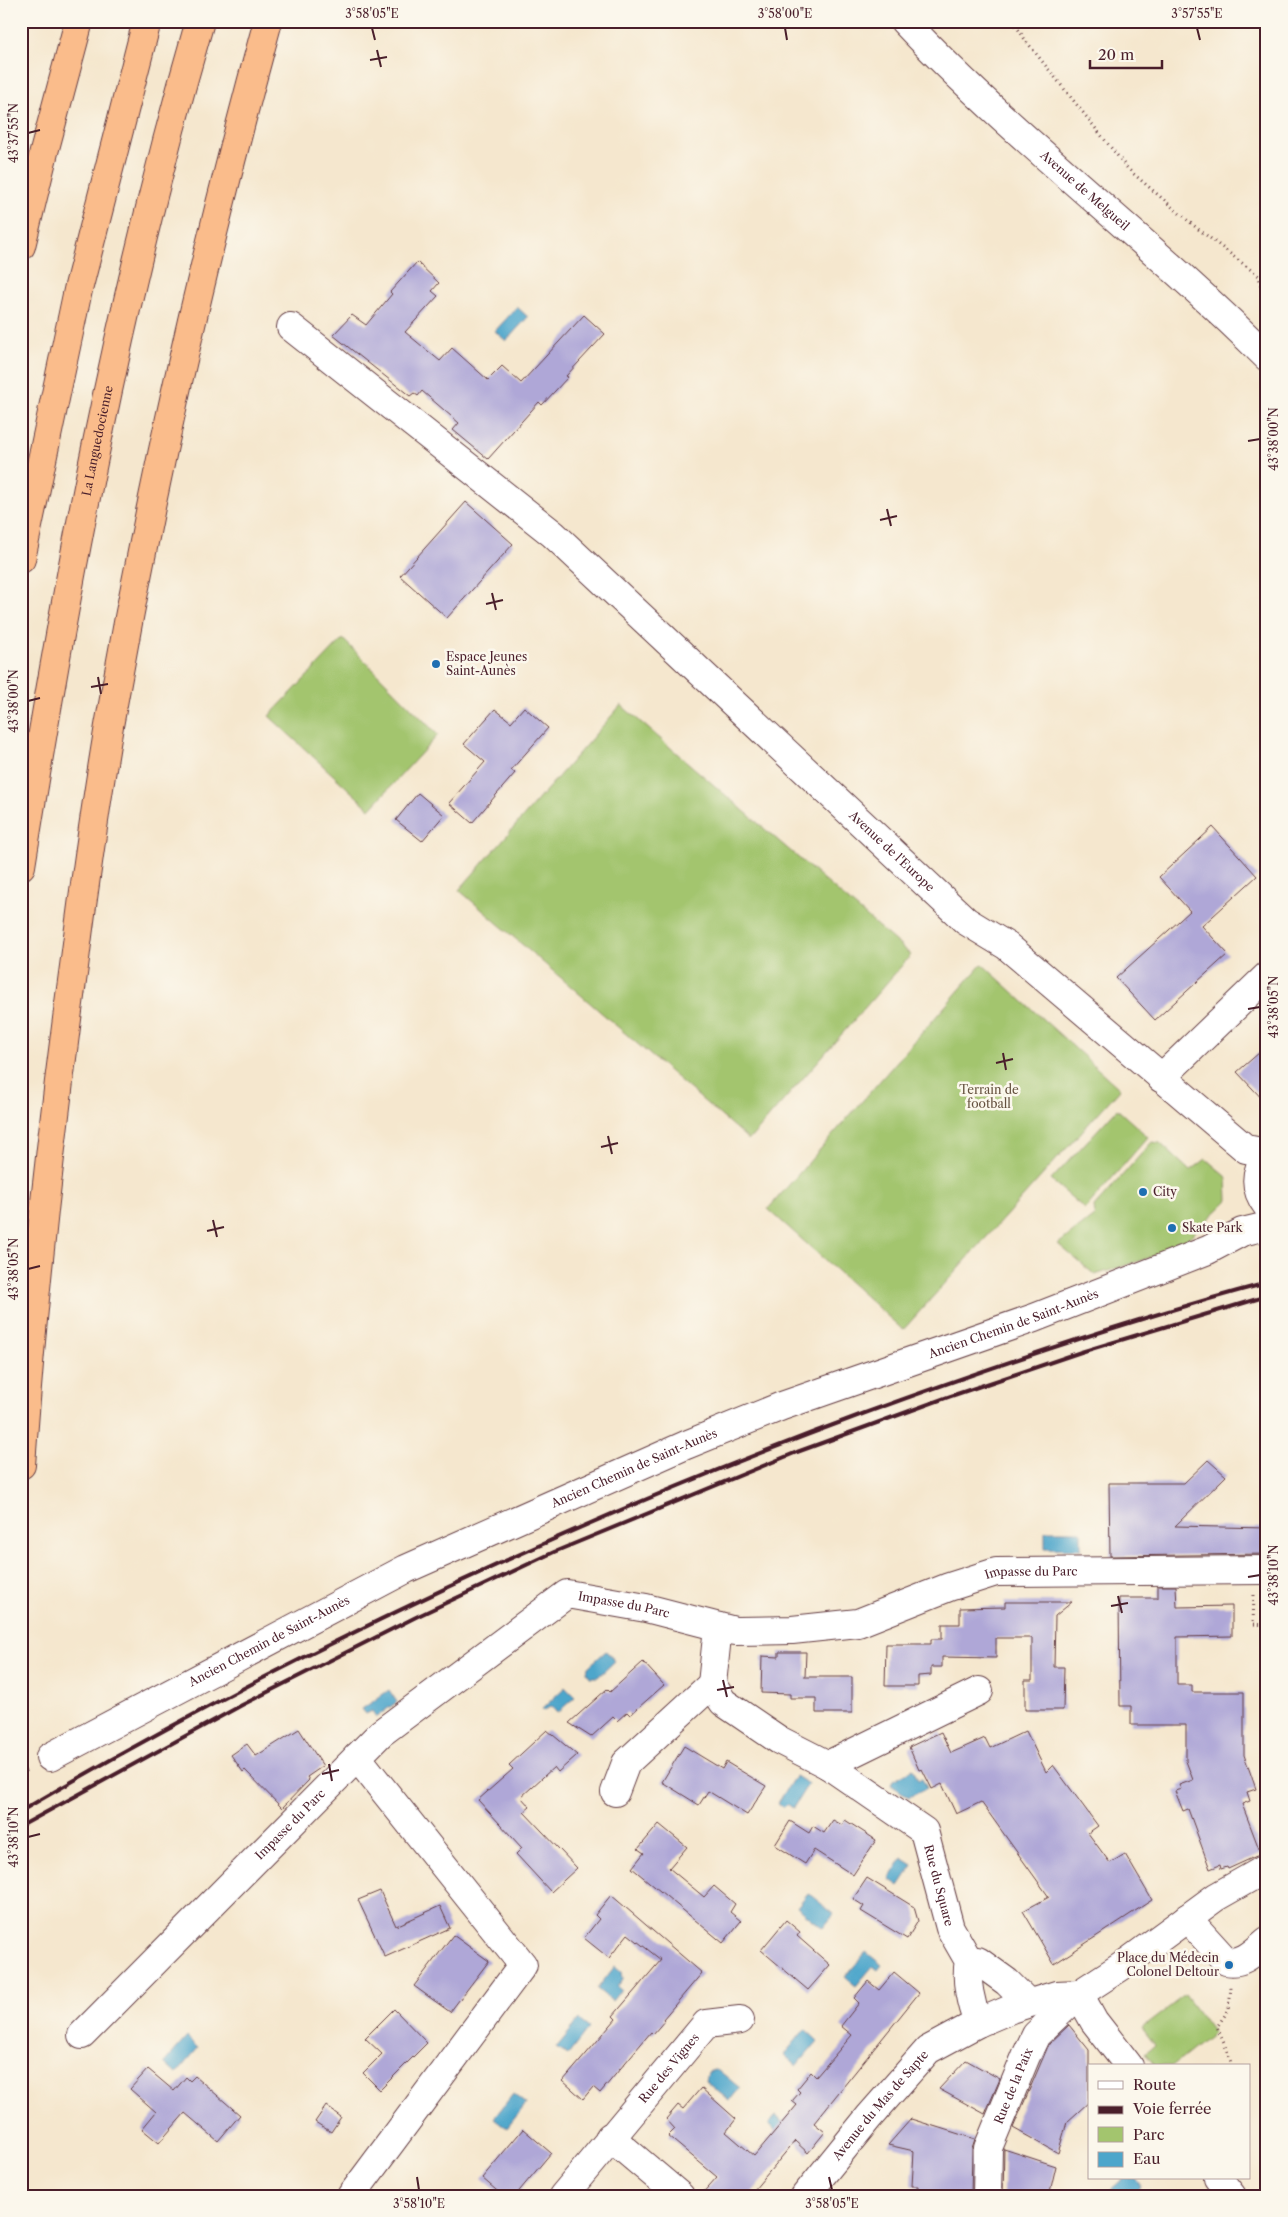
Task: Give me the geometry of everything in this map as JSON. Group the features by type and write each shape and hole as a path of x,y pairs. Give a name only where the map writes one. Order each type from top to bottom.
{"highway":[{"path":"21,246 79,21"},
{"path":"21,559 78,290 147,21"},
{"name":"La Languedocienne","path":"21,866 68,590 96,451 129,303 200,21"},
{"path":"21,1465 41,1232 88,857 109,726 155,483 186,344 217,211 268,21"}],"street":[{"name":"Avenue de Melgueil","path":"904,21 992,106 1220,310 1267,357"},
{"name":"Avenue de l'Europe","path":"291,327 552,534 966,921 1007,946 1166,1082 1260,1152 1261,1196"},
{"path":"1166,1082 1267,976"},
{"path":"1166,1082 1267,996"},
{"name":"Ancien Chemin de Saint-Aunès","path":"50,1757 406,1569 668,1453 782,1406 1034,1318 1208,1250 1255,1229 1254,1214 1261,1196"},
{"name":"Impasse du Parc","path":"82,2035 381,1733 566,1594 646,1608 735,1631 792,1630 858,1623 949,1587 996,1572 1260,1579"},
{"path":"615,1792 626,1763 712,1684 718,1627"},
{"name":"Rue du Square","path":"712,1684 723,1702 779,1740 828,1765 924,1831 950,1928 969,1962 967,1972 973,2009 978,2022"},
{"path":"828,1765 979,1691"},
{"path":"351,2196 523,1965 358,1757"},
{"name":"Avenue du Mas de Sapte","path":"805,2196 928,2050 978,2022 1028,2003 1056,1995 1079,1994 1122,1966 1216,1897 1267,1868"},
{"path":"1187,1918 1226,1961 1234,1963 1244,1960 1267,1941"},
{"path":"969,1962 978,1961 1007,1982 1028,2003"},
{"path":"1079,1994 1094,2021 1128,2064"},
{"name":"Rue de la Paix","path":"987,2196 988,2148 1026,2056 1036,2035 1079,1994"},
{"name":"Rue des Vignes","path":"563,2196 610,2137 706,2024 740,2020"},
{"name":"Avenue du Mas de Sapte","path":"816,2196 938,2057 941,2044"},
{"path":"610,2137 680,2196"},
{"path":"1220,2180 1232,2196"}],"path":[{"path":"1013,21 1026,41 1128,169 1193,225 1258,276 1267,322"},
{"path":"1260,1579 1253,1624 1267,1624"},
{"path":"1229,2009 1217,2027 1232,2064"}],"green space":[{"path":"343,639 438,735 370,809 269,716"},
{"path":"621,705 911,955 749,1140 459,890"},
{"name":"Terrain de football","path":"982,964 1120,1089 903,1330 768,1209"},
{"path":"1117,1109 1148,1137 1085,1209 1051,1180"},
{"name":"Skate Park","path":"1152,1142 1160,1143 1190,1171 1206,1159 1227,1177 1228,1200 1177,1249 1095,1275 1058,1244 1095,1215 1094,1207"},
{"path":"1185,1995 1213,2033 1174,2064 1153,2064 1145,2053 1155,2045 1142,2028"}],"water":[{"path":"517,307 528,317 506,341 495,331"},
{"path":"1045,1531 1081,1531 1081,1549 1045,1548"},
{"path":"606,1651 615,1661 598,1677 590,1677 587,1672 588,1667"},
{"path":"565,1687 575,1697 557,1713 551,1706 544,1711 542,1709"},
{"path":"389,1690 397,1702 376,1717 372,1711 366,1714 362,1709"},
{"path":"913,1769 918,1780 922,1779 927,1788 909,1797 891,1785 893,1780"},
{"path":"795,1776 808,1784 793,1808 787,1804 784,1807 778,1803"},
{"path":"902,1858 913,1865 899,1886 889,1879"},
{"path":"808,1893 834,1914 823,1928 797,1907"},
{"path":"866,1952 882,1965 878,1970 873,1966 856,1986 845,1977"},
{"path":"615,1966 622,1972 623,1979 617,1987 621,1990 612,2001 597,1989"},
{"path":"579,2020 589,2028 568,2055 556,2048"},
{"path":"805,2029 818,2041 797,2066 784,2055"},
{"path":"187,2037 198,2048 176,2074 164,2063"},
{"path":"717,2069 740,2088 729,2101 706,2081 708,2072"},
{"path":"513,2094 526,2104 507,2128 494,2118"},
{"path":"776,2116 796,2133 790,2141 769,2124"},
{"path":"1122,2180 1136,2180 1141,2186 1130,2196 1114,2196 1109,2191"}],"building":[{"path":"417,262 439,283 432,291 438,296 405,332 440,361 452,348 488,380 502,366 521,383 584,315 605,334 542,405 539,402 488,459 453,430 459,423 422,391 418,396 414,393 410,396 333,335 352,315 366,325 392,294 390,292"},
{"path":"466,502 513,544 447,618 400,576"},
{"path":"524,707 548,728 511,770 515,773 472,823 449,803 485,762 464,744 495,709 511,722"},
{"path":"418,793 444,815 422,841 396,820"},
{"path":"1213,827 1257,876 1202,926 1228,954 1155,1020 1116,978 1190,911 1159,877"},
{"path":"1267,1046 1267,1104 1237,1072"},
{"path":"1208,1460 1226,1476 1175,1526 1267,1528 1267,1554 1110,1556 1109,1483 1184,1483"},
{"path":"1158,1586 1176,1586 1177,1607 1232,1606 1232,1636 1177,1637 1177,1685 1192,1685 1192,1692 1244,1692 1244,1755 1256,1789 1247,1792 1250,1801 1242,1804 1261,1854 1228,1869 1227,1867 1221,1869 1220,1865 1210,1869 1188,1809 1183,1811 1175,1791 1181,1789 1179,1785 1193,1780 1186,1761 1186,1725 1131,1725 1131,1706 1120,1706 1119,1598 1158,1598"},
{"path":"1005,1602 1072,1602 1055,1616 1054,1667 1064,1667 1063,1710 1025,1710 1025,1680 1032,1680 1032,1638 996,1638 996,1658 942,1657 942,1667 931,1667 931,1675 918,1676 918,1686 885,1686 886,1644 931,1644 931,1639 942,1639 942,1624 960,1624 960,1608 1005,1607"},
{"path":"779,1652 806,1652 805,1677 852,1677 852,1713 816,1713 816,1698 790,1698 790,1694 761,1693 762,1656 779,1657"},
{"path":"643,1662 664,1685 630,1715 627,1712 617,1721 613,1717 591,1737 569,1723 607,1689 610,1692"},
{"path":"299,1729 323,1766 307,1777 309,1780 282,1808 245,1770 243,1772 231,1755 247,1744 256,1756"},
{"path":"547,1730 577,1755 558,1772 554,1767 521,1797 530,1807 524,1812 577,1868 551,1892 516,1854 522,1848 478,1800 513,1769 509,1765"},
{"path":"1026,1731 1046,1772 1053,1765 1098,1826 1088,1833 1110,1863 1125,1854 1152,1900 1054,1964 1023,1911 1049,1897 981,1802 956,1814 942,1784 932,1789 922,1769 919,1770 909,1747 941,1732 951,1753 985,1738 990,1748"},
{"path":"684,1746 722,1769 726,1762 766,1786 747,1815 708,1791 699,1805 662,1782"},
{"path":"833,1820 842,1825 845,1820 876,1840 853,1875 814,1850 805,1864 775,1845 790,1821 809,1833 813,1826 824,1833"},
{"path":"659,1824 687,1847 669,1868 704,1897 714,1886 735,1904 730,1912 741,1921 723,1943 632,1868 644,1853 638,1849"},
{"path":"867,1878 914,1907 918,1921 907,1939 861,1911 864,1906 853,1899"},
{"path":"380,1891 396,1926 440,1906 450,1928 385,1957 358,1900"},
{"path":"611,1895 702,1973 663,2019 665,2020 653,2034 651,2032 600,2093 593,2087 583,2099 563,2081 616,2019 613,2016 661,1960 628,1934 609,1958 584,1938 599,1919 595,1915"},
{"path":"786,1920 800,1932 797,1936 830,1965 808,1990 761,1950"},
{"path":"453,1935 489,1961 450,2012 414,1986"},
{"path":"894,1972 919,1993 814,2123 825,2132 808,2153 795,2141 749,2196 700,2196 717,2177 668,2136 675,2129 666,2119 678,2105 683,2109 701,2088 736,2119 726,2132 754,2156 797,2105 792,2101 800,2092 797,2089 811,2072 816,2077 852,2035 841,2026 859,2003 854,1998 868,1981 879,1990"},
{"path":"394,2009 427,2043 380,2090 363,2073 382,2054 365,2038"},
{"path":"1069,2025 1089,2050 1088,2103 1067,2122 1058,2153 1013,2128 1049,2044"},
{"path":"966,2060 1000,2079 985,2114 939,2089"},
{"path":"148,2069 174,2091 186,2077 190,2081 195,2076 240,2115 218,2141 185,2113 159,2143 142,2129 156,2112 130,2089"},
{"path":"326,2106 341,2117 331,2132 315,2122"},
{"path":"911,2119 975,2139 972,2148 971,2196 918,2196 918,2186 912,2186 914,2151 888,2145"},
{"path":"523,2129 551,2153 515,2196 503,2196 482,2178"},
{"path":"1004,2149 1056,2166 1049,2196 1003,2196"}],"railway":[{"path":"21,1811 225,1698 329,1645 541,1545 648,1499 865,1413 964,1378 1115,1327 1267,1283"},
{"path":"21,1826 242,1705 416,1617 554,1552 797,1452 948,1397 1081,1352 1267,1296"}],"place":[{"name":"Espace Jeunes Saint-Aunès","path":"436,664"},
{"name":"City","path":"1143,1192"},
{"name":"Skate Park","path":"1172,1228"},
{"name":"Place du Médecin Colonel Deltour","path":"1229,1965"}]}
